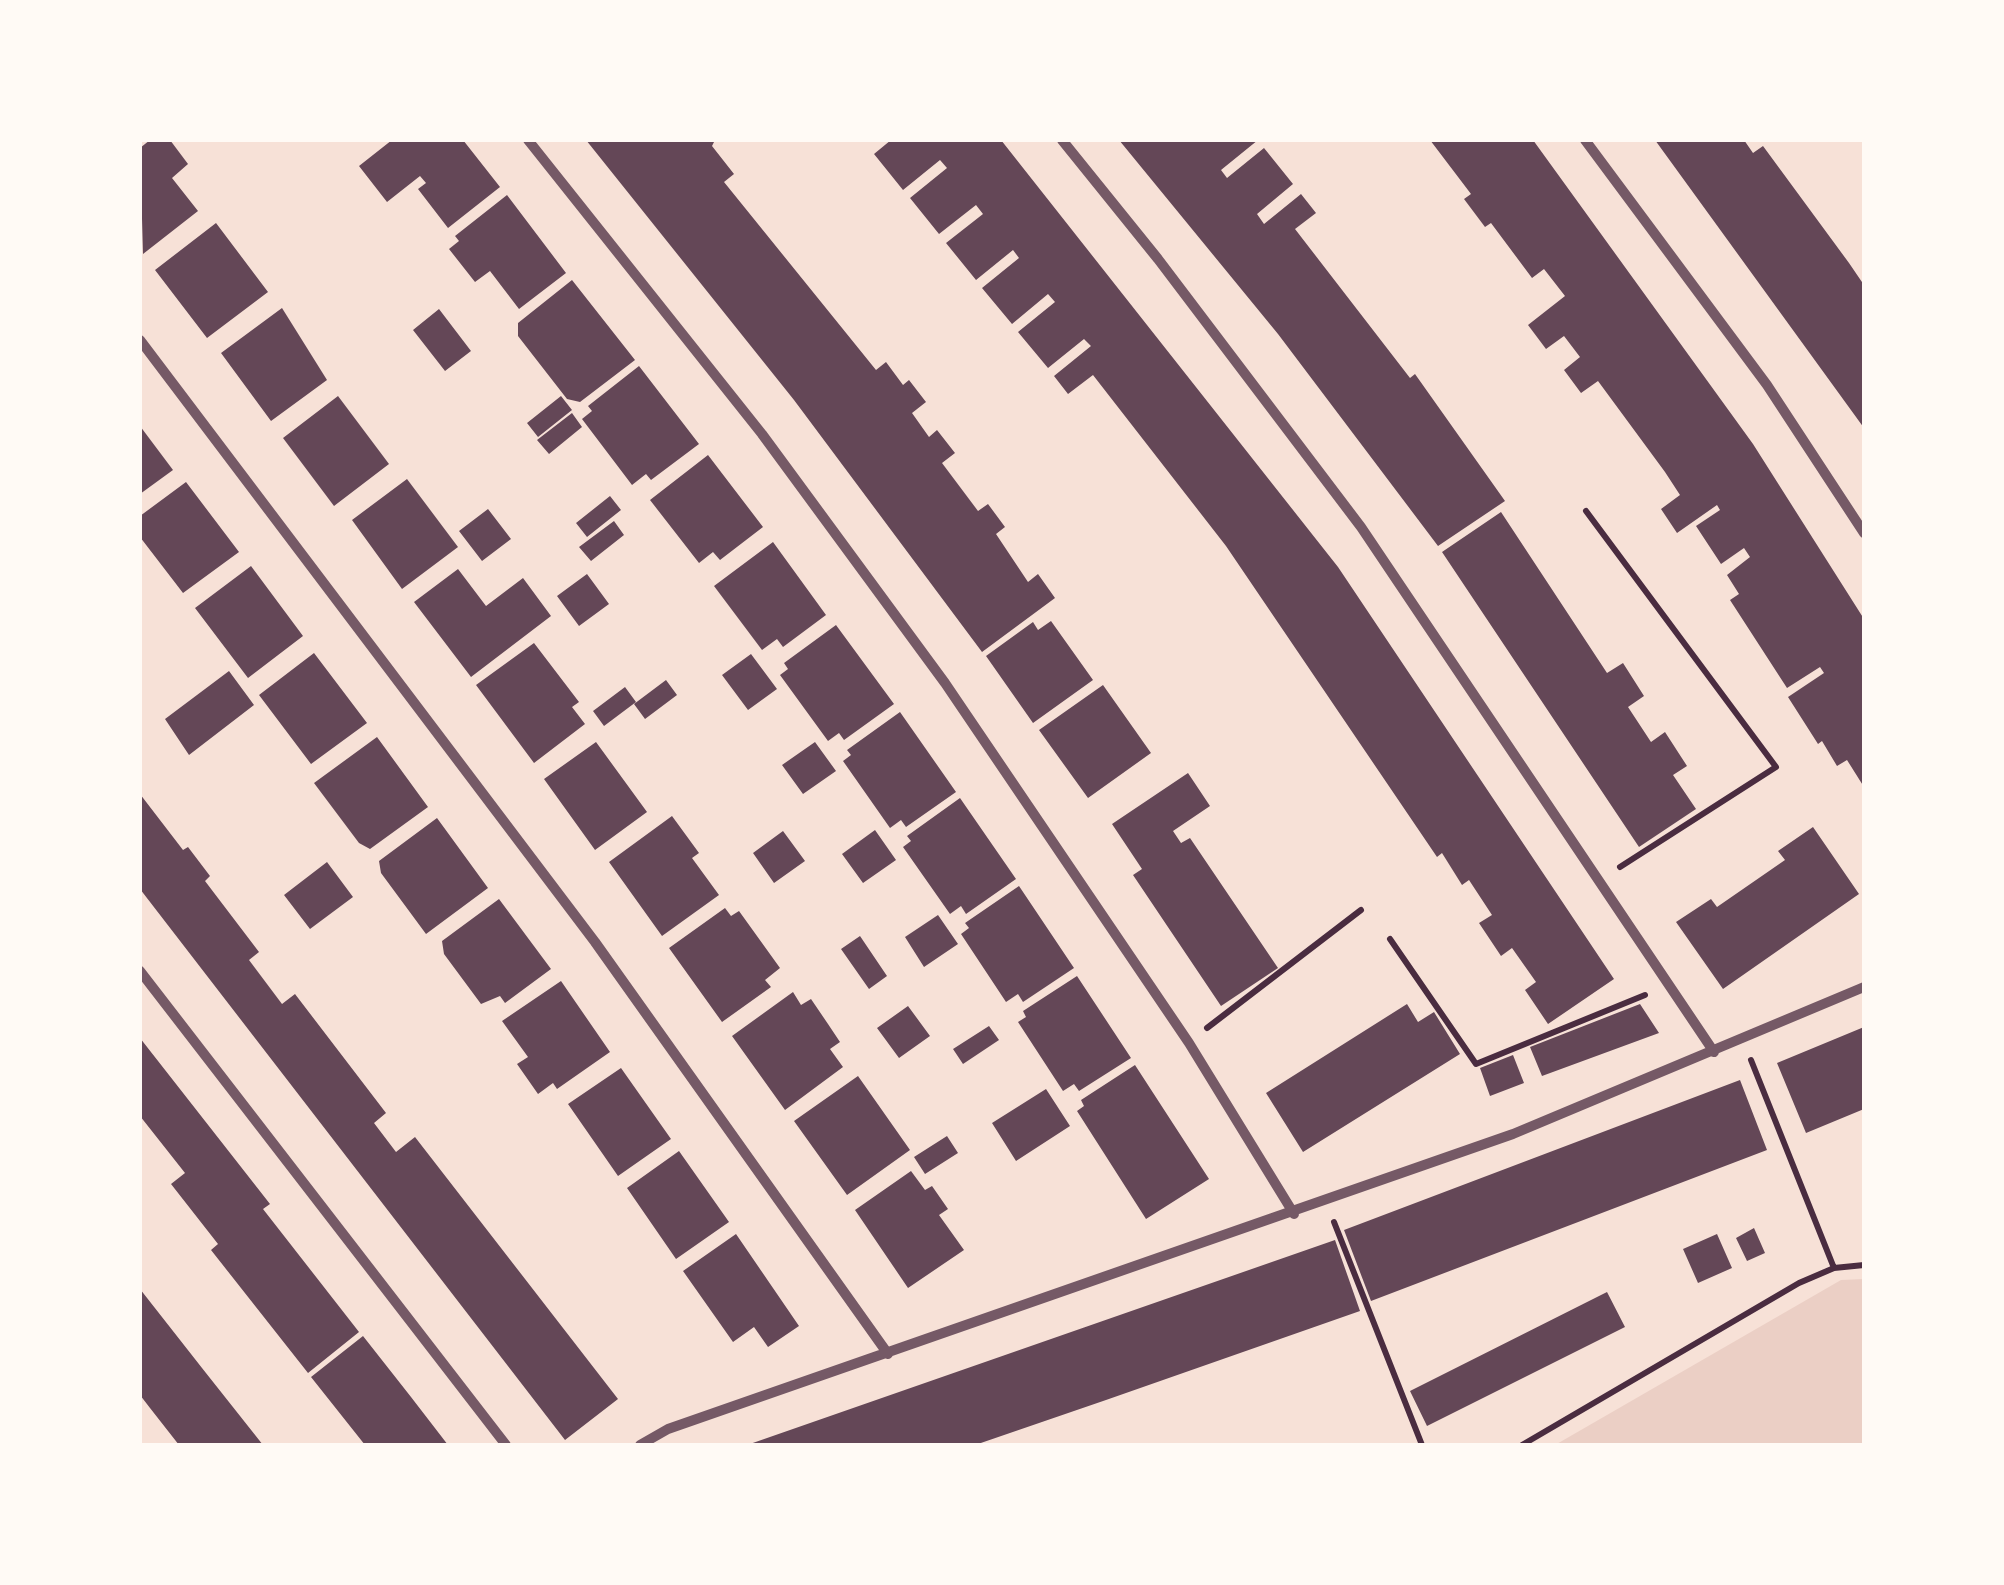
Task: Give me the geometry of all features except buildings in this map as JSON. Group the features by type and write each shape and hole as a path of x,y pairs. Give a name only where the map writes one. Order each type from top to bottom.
{"street":[{"path":"528,140 762,434 945,683 1189,1043 1294,1214"},
{"path":"1062,140 1158,258 1361,527 1714,1052"},
{"path":"1585,140 1767,385 1864,533"},
{"path":"140,340 595,942 888,1354"},
{"path":"141,973 506,1445"},
{"path":"640,1445 668,1429 1294,1214 1513,1134 1864,987"}],"path":[{"path":"1586,511 1776,767 1600,879"},
{"path":"1189,1043 1361,910"},
{"path":"1390,940 1476,1064 1668,985"},
{"path":"1742,1040 1784,1135 1834,1268"},
{"path":"1327,1202 1422,1445"},
{"path":"1522,1445 1682,1356 1740,1316 1834,1268 1864,1265"}],"shaded area":[{"path":"1864,1279 1864,1445 1555,1445 1841,1280"}]}
